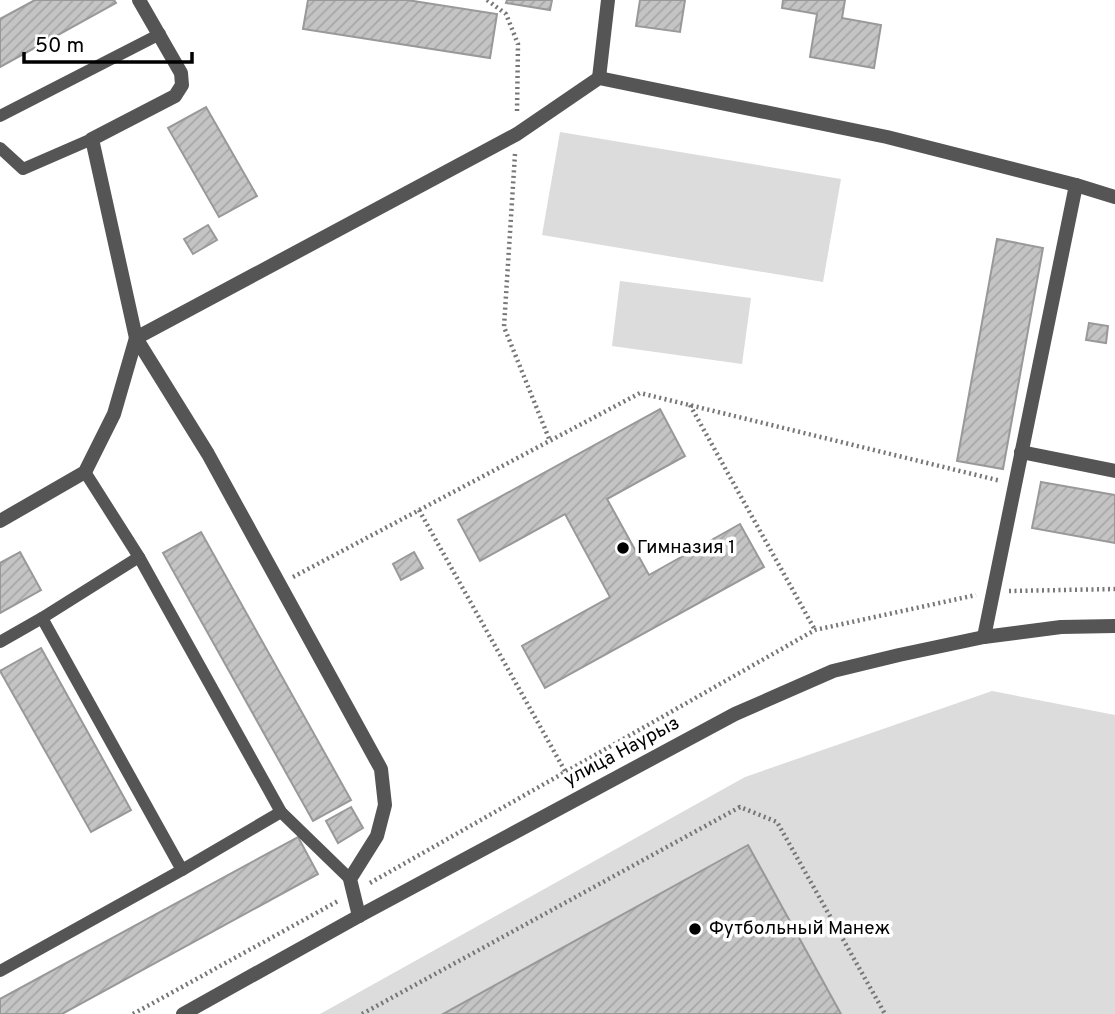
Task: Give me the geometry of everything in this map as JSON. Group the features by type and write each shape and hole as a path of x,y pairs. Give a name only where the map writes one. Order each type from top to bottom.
{"street":[{"path":"139,0 181,72 182,85 175,96 92,139 136,338 208,454 381,769 385,805 377,836 350,879 359,916"},
{"path":"599,78 608,0"},
{"path":"0,521 85,472 114,414 136,338 517,134 599,78 887,137 1115,197"},
{"path":"984,637 1076,185"},
{"path":"1021,452 1115,471"},
{"name":"улица Наурыз","path":"192,1012 359,916 734,714 833,671 984,637 1061,627 1115,626"}],"lane":[{"path":"0,116 160,34"},
{"path":"0,148 23,169 92,139"},
{"path":"85,472 139,557 281,812 350,879"},
{"path":"0,642 139,557"},
{"path":"42,618 182,870"},
{"path":"0,971 281,812"}],"path":[{"path":"486,0 506,14 518,44 517,134 504,327 550,441"},
{"path":"279,584 640,393 1015,485"},
{"path":"690,405 816,630"},
{"path":"418,510 565,771"},
{"path":"362,1014 740,807 777,822 886,1014"}],"shaded area":[{"path":"560,132 841,179 823,282 542,235"},
{"path":"620,281 751,298 742,364 612,346"},
{"path":"992,691 1115,715 1115,1014 320,1014 745,777"}],"building":[{"path":"35,0 114,0 116,3 0,67 0,19"},
{"path":"308,0 407,0 497,14 490,58 303,29"},
{"path":"507,0 552,0 550,10 506,3"},
{"path":"640,0 685,0 680,32 636,26"},
{"path":"783,0 845,0 842,18 881,25 874,68 810,57 817,14 782,8"},
{"path":"206,107 257,196 219,217 168,128"},
{"path":"208,225 217,240 193,254 184,239"},
{"path":"997,239 1043,248 1003,469 957,461"},
{"path":"1089,323 1108,326 1106,343 1086,340"},
{"path":"660,409 685,456 607,499 649,575 740,524 764,567 545,688 522,646 610,597 565,514 480,561 458,520"},
{"path":"1041,482 1115,495 1115,543 1032,528"},
{"path":"201,532 351,800 313,821 163,553"},
{"path":"20,552 41,590 0,613 0,563"},
{"path":"414,552 423,568 401,580 393,564"},
{"path":"41,648 131,810 91,832 0,671"},
{"path":"351,807 363,828 338,843 326,821"},
{"path":"298,837 318,874 62,1014 0,1014 0,999"},
{"name":"Футбольный Манеж","path":"748,845 841,1014 443,1014"}],"place":[{"name":"Гимназия 1","path":"623,548"},
{"name":"Футбольный Манеж","path":"695,929"}]}
